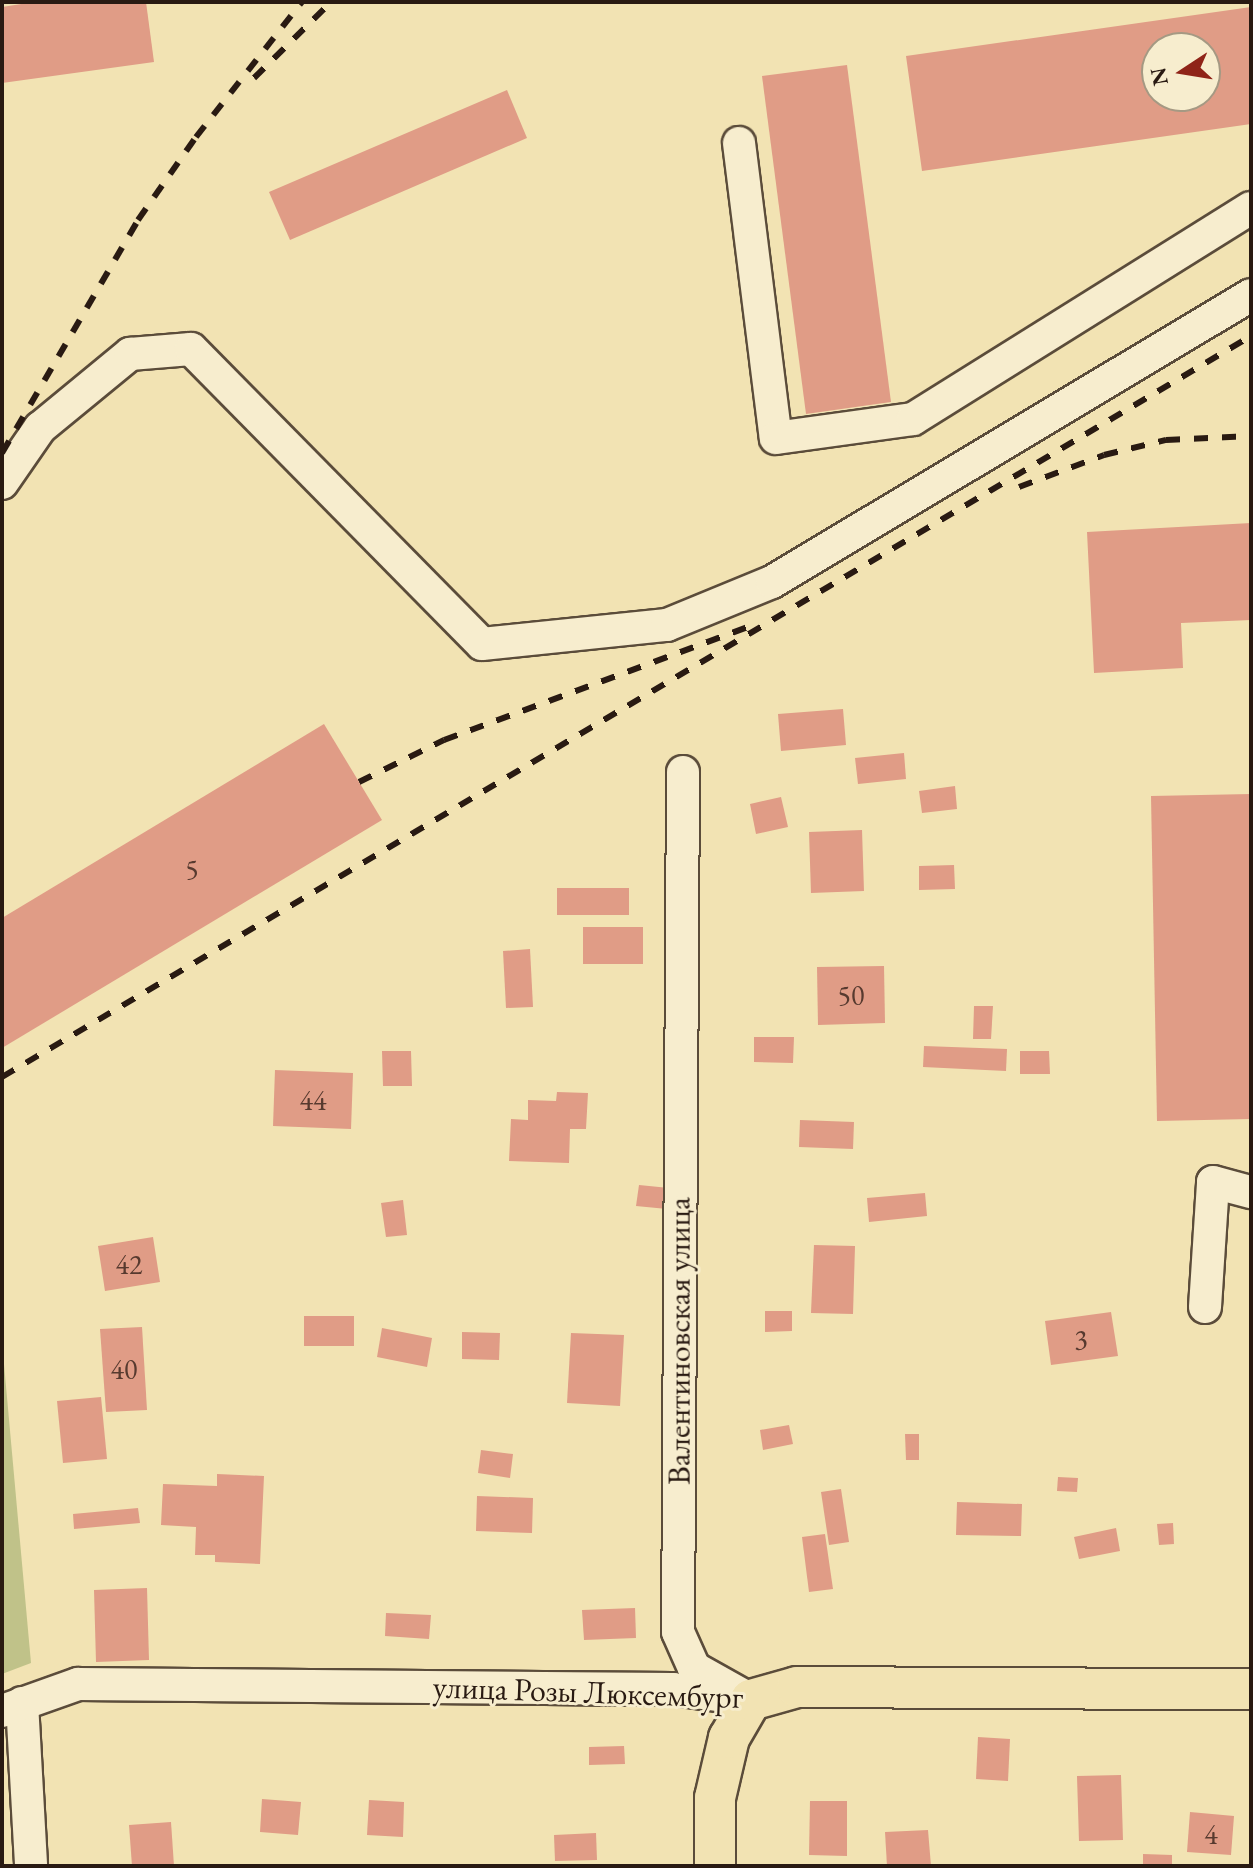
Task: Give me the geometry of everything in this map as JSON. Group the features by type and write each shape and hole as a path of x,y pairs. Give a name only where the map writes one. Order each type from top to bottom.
{"main road":[{"name":"улица Розы Люксембург","path":"751,1700 797,1687 1251,1689"},
{"path":"715,1866 715,1798 729,1738 751,1700"}],"street":[{"path":"739,143 776,438 913,419 1251,208"},
{"path":"2,483 40,428 130,354 191,349 482,644 667,625 772,582 1251,295"},
{"name":"Валентиновская улица","path":"683,772 678,1632 694,1668 751,1700"},
{"path":"1205,1307 1213,1182 1251,1192"},
{"name":"улица Розы Люксембург","path":"12,1707 78,1684 673,1689 751,1700"},
{"path":"12,1707 31,1866"}],"green space":[{"path":"2,1342 31,1663 2,1674"}],"building":[{"path":"34,2 146,2 154,62 2,83 2,7"},
{"path":"1251,7 1251,124 922,171 906,56"},
{"path":"847,65 891,402 806,414 762,76"},
{"path":"507,90 527,138 290,240 269,192"},
{"path":"1251,523 1251,620 1181,623 1183,668 1094,673 1087,532"},
{"path":"843,709 846,745 781,751 778,714"},
{"path":"324,724 382,820 2,1048 2,918"},
{"path":"904,753 906,779 858,784 855,758"},
{"path":"955,786 957,809 922,813 919,791"},
{"path":"1251,794 1251,1119 1157,1121 1151,796"},
{"path":"781,797 788,827 756,834 750,804"},
{"path":"862,830 864,891 811,893 809,832"},
{"path":"954,865 955,889 919,890 919,866"},
{"path":"557,888 629,888 629,915 557,915"},
{"path":"583,927 643,927 643,964 583,964"},
{"path":"530,949 533,1007 506,1008 503,951"},
{"path":"884,966 885,1023 818,1025 817,967"},
{"path":"974,1006 993,1006 991,1039 973,1039"},
{"path":"754,1037 794,1037 793,1063 754,1062"},
{"path":"924,1046 1007,1049 1006,1071 923,1067"},
{"path":"382,1051 411,1051 412,1086 383,1086"},
{"path":"1020,1051 1049,1051 1050,1074 1020,1074"},
{"path":"275,1070 353,1073 351,1129 273,1126"},
{"path":"557,1092 588,1093 586,1129 570,1129 569,1163 509,1161 511,1119 528,1120 528,1100 556,1101"},
{"path":"800,1120 854,1122 853,1149 799,1147"},
{"path":"639,1185 669,1188 667,1209 636,1206"},
{"path":"925,1193 927,1216 869,1222 867,1198"},
{"path":"403,1200 407,1235 386,1237 381,1203"},
{"path":"153,1237 160,1282 105,1291 98,1246"},
{"path":"814,1245 855,1246 853,1314 811,1313"},
{"path":"765,1311 792,1311 792,1331 765,1332"},
{"path":"1111,1312 1118,1356 1051,1365 1045,1321"},
{"path":"304,1316 354,1316 354,1346 304,1346"},
{"path":"142,1327 147,1410 106,1412 100,1329"},
{"path":"382,1328 432,1338 427,1367 377,1357"},
{"path":"462,1332 500,1333 499,1360 462,1359"},
{"path":"571,1333 624,1335 620,1406 567,1403"},
{"path":"101,1397 107,1459 63,1463 57,1401"},
{"path":"789,1425 793,1444 763,1450 760,1430"},
{"path":"905,1434 919,1434 919,1460 906,1460"},
{"path":"481,1450 513,1454 510,1478 478,1473"},
{"path":"217,1474 264,1476 260,1564 215,1562 215,1555 195,1555 196,1527 161,1525 163,1484 217,1486"},
{"path":"1058,1477 1078,1478 1077,1492 1057,1491"},
{"path":"841,1489 849,1542 829,1545 821,1492"},
{"path":"477,1496 533,1498 532,1533 476,1531"},
{"path":"957,1502 1022,1504 1021,1536 956,1535"},
{"path":"138,1508 140,1523 74,1529 73,1514"},
{"path":"1173,1523 1174,1544 1159,1545 1157,1524"},
{"path":"1116,1528 1120,1551 1079,1559 1074,1537"},
{"path":"825,1534 833,1589 809,1592 802,1537"},
{"path":"147,1588 149,1660 96,1662 94,1590"},
{"path":"635,1608 636,1638 584,1640 582,1610"},
{"path":"386,1613 431,1615 429,1639 385,1636"},
{"path":"978,1737 1010,1739 1008,1781 976,1779"},
{"path":"624,1746 625,1764 589,1765 589,1747"},
{"path":"1121,1775 1123,1840 1079,1841 1077,1776"},
{"path":"262,1799 301,1802 298,1835 260,1832"},
{"path":"369,1800 404,1802 403,1837 367,1835"},
{"path":"810,1801 847,1801 847,1856 809,1855"},
{"path":"1190,1812 1234,1816 1231,1855 1187,1852"},
{"path":"171,1822 174,1866 132,1866 129,1825"},
{"path":"928,1830 931,1866 887,1866 885,1832"},
{"path":"596,1833 597,1860 555,1861 554,1835"},
{"path":"1143,1854 1172,1855 1172,1866 1143,1866"}],"railway":[{"path":"2,453 138,220 196,137 302,2"},
{"path":"254,78 331,2"},
{"path":"2,1077 1251,336"},
{"path":"1019,487 1104,455 1166,440 1251,436"},
{"path":"359,782 444,740 756,624"}]}
